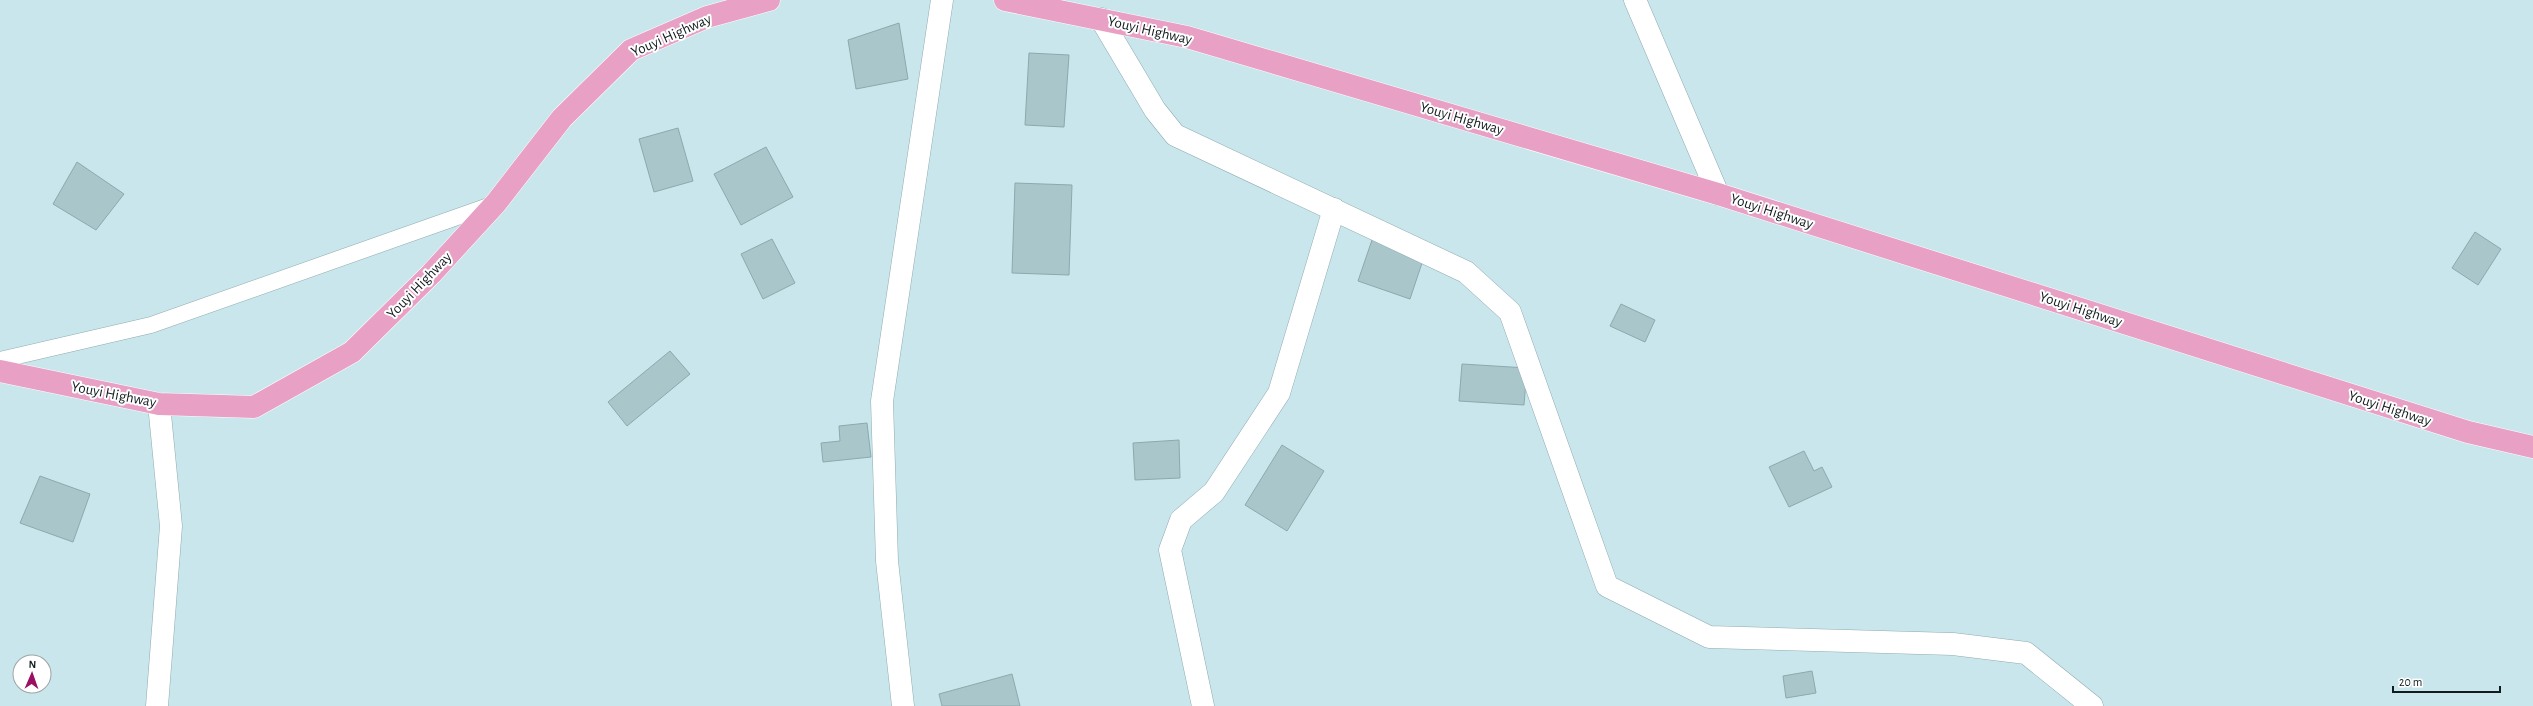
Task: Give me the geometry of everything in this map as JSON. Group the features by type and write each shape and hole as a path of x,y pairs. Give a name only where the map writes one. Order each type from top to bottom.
{"main road":[{"name":"Youyi Highway","path":"0,371 159,404 254,407 352,352 431,274 496,203 562,118 631,50 708,17 769,0"},
{"name":"Youyi Highway","path":"1005,0 1187,37 1718,194 2468,432 2533,447"}],"street":[{"path":"903,706 887,561 882,401 942,0"},
{"path":"1635,0 1718,194"},
{"path":"1101,19 1155,110 1175,135 1466,272 1510,312 1607,586 1709,638 1953,644 2026,653 2092,706"},
{"path":"1203,706 1170,550 1181,520 1214,492 1279,393 1334,209"},
{"path":"156,706 171,526 159,404"}],"lane":[{"path":"0,360 151,325 496,203"}],"building":[{"path":"899,23 908,79 856,89 848,40"},
{"path":"1029,53 1069,55 1064,127 1025,125"},
{"path":"678,128 693,181 654,192 639,139"},
{"path":"766,147 793,197 741,225 714,174"},
{"path":"77,162 124,194 96,230 53,204"},
{"path":"1015,183 1072,185 1069,275 1012,273"},
{"path":"2475,232 2501,249 2478,285 2452,268"},
{"path":"772,239 795,283 763,299 741,254"},
{"path":"1372,240 1424,257 1410,299 1358,281"},
{"path":"1621,304 1655,320 1645,342 1610,326"},
{"path":"670,351 690,374 627,426 608,402"},
{"path":"1462,364 1527,368 1524,405 1459,401"},
{"path":"867,423 871,457 823,462 821,443 840,441 839,426"},
{"path":"1179,440 1180,478 1135,480 1133,443"},
{"path":"1282,445 1324,471 1287,531 1245,505"},
{"path":"1804,451 1814,471 1822,467 1832,487 1789,507 1769,467"},
{"path":"40,476 90,494 73,542 20,523"},
{"path":"1812,671 1816,693 1786,698 1783,676"},
{"path":"1012,674 1020,706 942,706 939,694"}]}
